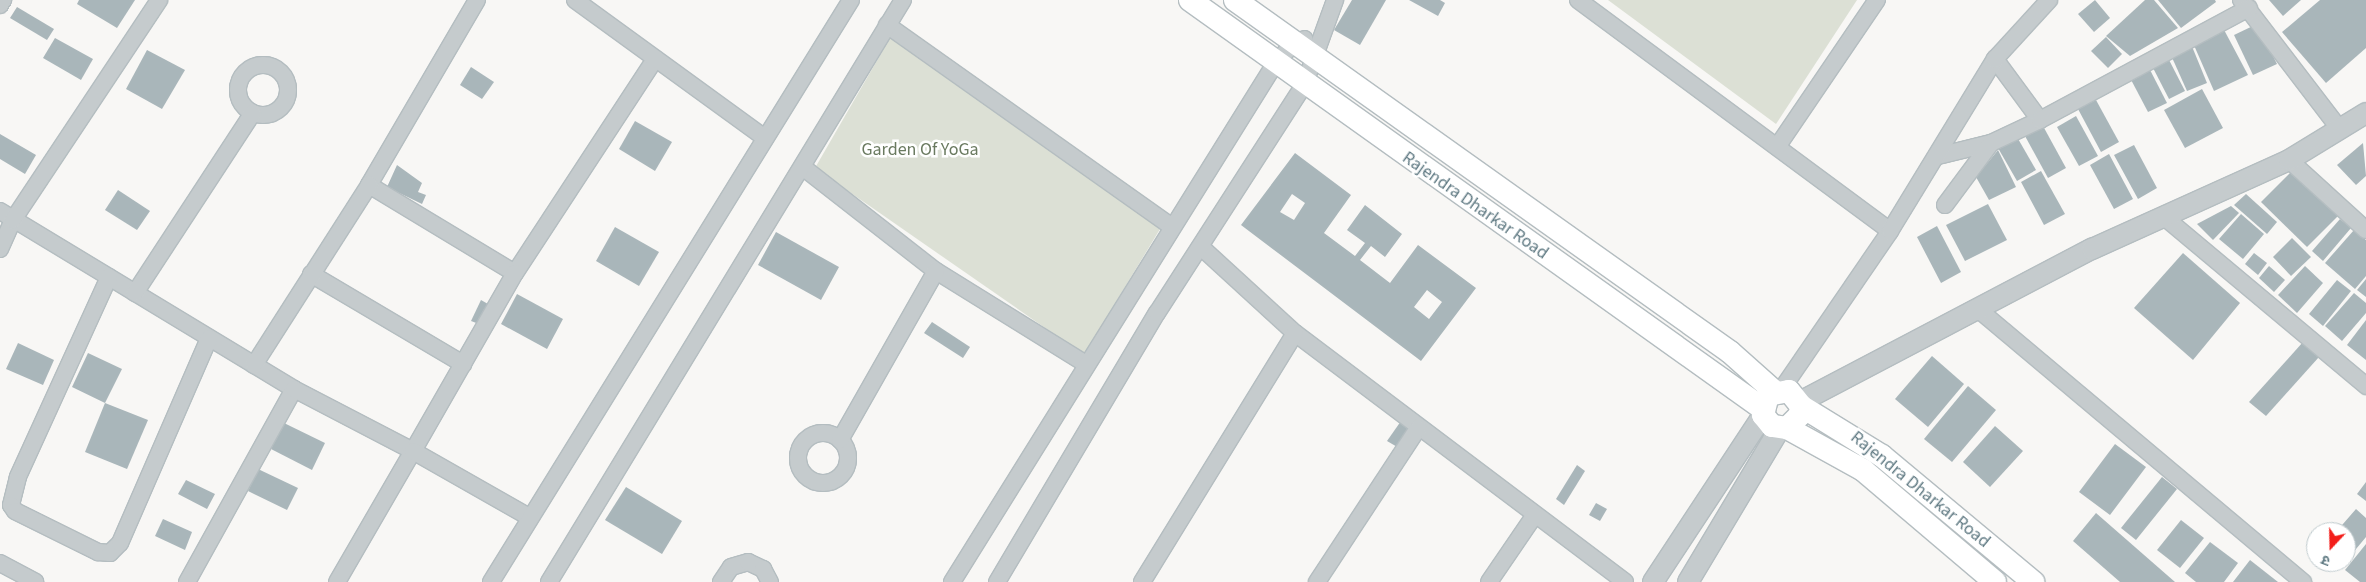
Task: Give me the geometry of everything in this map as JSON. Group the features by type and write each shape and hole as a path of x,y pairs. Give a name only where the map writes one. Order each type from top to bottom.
{"main road":[{"name":"Rajendra Dharkar Road","path":"1190,0 1305,83 1781,408 1863,470 1995,582"},
{"name":"Rajendra Dharkar Road","path":"1235,0 1730,352 1781,408 1882,456 2033,582"}],"street":[{"path":"0,5 3,0"},
{"path":"0,249 7,216 159,0"},
{"path":"254,366 311,274 370,185 477,0"},
{"path":"575,0 765,138"},
{"path":"491,582 529,517 851,0"},
{"path":"548,582 804,168 903,0"},
{"path":"997,582 1201,247 1305,83 1317,60 1319,35 1335,0"},
{"path":"1578,0 1890,231"},
{"path":"1777,147 1877,0"},
{"path":"1688,582 1781,408 1996,59 2049,0"},
{"path":"1938,156 1991,142 2040,120 2245,4 2339,128"},
{"path":"887,25 1171,226"},
{"path":"952,582 1171,226 1276,62 1294,42 1319,35"},
{"path":"337,582 515,272 655,59"},
{"path":"1996,59 2040,120"},
{"path":"136,293 253,113"},
{"path":"1653,582 1781,408 2163,216 2289,160 2366,113"},
{"path":"1945,205 1991,142"},
{"path":"2289,160 2366,230"},
{"path":"804,168 936,271 1086,364"},
{"path":"370,185 515,272"},
{"path":"7,216 254,366 413,451 529,517"},
{"path":"2163,216 2366,386"},
{"path":"1201,247 1296,333 1534,516 1625,582"},
{"path":"840,440 936,271"},
{"path":"311,274 463,364"},
{"path":"110,277 18,477 11,505 15,511 98,552 110,554 120,543 209,338"},
{"path":"1979,310 2303,582"},
{"path":"1142,582 1296,333"},
{"path":"187,582 294,389"},
{"path":"1317,582 1418,428"},
{"path":"1489,582 1534,516"},
{"path":"721,582 732,567 748,562 763,569 770,582"},
{"path":"2,569 35,582"}],"green space":[{"path":"1608,0 1857,0 1776,124"},
{"name":"Garden Of YoGa","path":"890,38 1160,229 1084,355 815,168"}],"building":[{"path":"79,0 135,0 117,28 77,4"},
{"path":"1352,0 1386,0 1360,45 1334,30"},
{"path":"1409,0 1440,0 1445,3 1438,16"},
{"path":"2095,0 2110,18 2094,32 2078,14"},
{"path":"2145,0 2154,0 2178,28 2130,56 2106,36"},
{"path":"2158,0 2215,0 2216,2 2181,28"},
{"path":"2269,0 2301,0 2283,16"},
{"path":"2320,0 2366,0 2366,48 2326,83 2282,32"},
{"path":"17,7 54,29 47,40 10,18"},
{"path":"2257,24 2277,64 2253,75 2234,35"},
{"path":"2222,26 2248,75 2214,91 2193,43"},
{"path":"2106,37 2122,54 2108,68 2091,51"},
{"path":"55,38 93,59 81,80 43,58"},
{"path":"2191,44 2207,83 2187,91 2170,53"},
{"path":"147,50 185,70 162,109 126,89"},
{"path":"2167,56 2185,91 2169,99 2151,64"},
{"path":"2147,64 2167,103 2148,112 2128,74"},
{"path":"471,67 494,82 482,99 460,85"},
{"path":"2202,89 2223,128 2185,148 2164,110"},
{"path":"2096,100 2119,142 2101,152 2078,109"},
{"path":"2076,116 2098,156 2079,166 2057,127"},
{"path":"635,121 672,142 655,171 619,149"},
{"path":"2043,126 2066,168 2048,178 2025,136"},
{"path":"0,134 36,155 25,174 0,159"},
{"path":"2017,137 2036,170 2017,181 1998,148"},
{"path":"2363,143 2366,176 2356,185 2337,165"},
{"path":"2134,145 2157,188 2138,199 2114,155"},
{"path":"1998,150 2016,187 1989,200 1976,177"},
{"path":"1295,153 1351,195 1324,233 1355,256 1365,243 1347,230 1365,205 1402,234 1385,257 1371,246 1360,260 1390,283 1418,245 1476,288 1421,361 1241,225","holes":["1292,194 1305,203 1294,220 1280,212","1427,290 1442,302 1429,319 1414,307"]},
{"path":"2109,154 2133,199 2114,209 2090,165"},
{"path":"397,165 422,183 418,192 426,195 422,204 387,187"},
{"path":"2294,169 2340,214 2307,247 2261,202"},
{"path":"2041,171 2065,214 2044,225 2021,182"},
{"path":"118,190 150,211 137,230 105,210"},
{"path":"2246,194 2277,222 2267,234 2234,205"},
{"path":"1988,204 2007,240 1965,261 1946,225"},
{"path":"2231,206 2239,213 2213,240 2197,224"},
{"path":"2241,214 2264,234 2243,259 2219,239"},
{"path":"2340,219 2351,228 2323,261 2312,251"},
{"path":"1937,226 1961,272 1941,283 1917,237"},
{"path":"615,227 659,252 639,286 596,261"},
{"path":"2354,230 2366,240 2366,276 2355,289 2325,263"},
{"path":"776,232 839,267 821,300 758,265"},
{"path":"2292,238 2311,257 2291,276 2273,257"},
{"path":"2183,253 2240,303 2193,360 2134,308"},
{"path":"2254,253 2267,263 2258,275 2245,264"},
{"path":"2269,266 2285,280 2274,292 2259,278"},
{"path":"2305,266 2323,283 2297,313 2278,295"},
{"path":"2366,279 2366,297 2357,290"},
{"path":"2337,280 2351,291 2323,326 2309,314"},
{"path":"2354,293 2366,303 2366,313 2342,341 2325,326"},
{"path":"517,294 563,319 547,349 501,324"},
{"path":"481,300 488,304 479,324 471,321"},
{"path":"2366,320 2366,360 2347,345"},
{"path":"932,322 970,347 963,358 924,333"},
{"path":"2303,342 2319,357 2266,416 2249,402"},
{"path":"18,343 54,360 43,385 6,369"},
{"path":"88,353 122,369 105,403 72,387"},
{"path":"1932,356 1964,384 1928,427 1895,399"},
{"path":"1968,386 1996,410 1952,462 1924,439"},
{"path":"105,403 148,420 127,469 85,452"},
{"path":"1401,421 1412,428 1399,448 1387,441"},
{"path":"284,423 325,443 312,470 271,449"},
{"path":"1995,426 2023,451 1990,487 1963,462"},
{"path":"2115,444 2146,467 2110,515 2079,492"},
{"path":"1577,465 1585,471 1564,505 1556,499"},
{"path":"258,469 298,488 287,510 248,491"},
{"path":"2162,477 2177,489 2136,540 2121,528"},
{"path":"186,480 215,494 207,509 178,494"},
{"path":"2366,482 2366,501 2357,494"},
{"path":"626,487 682,521 662,554 605,520"},
{"path":"1596,503 1607,509 1600,521 1589,515"},
{"path":"2356,509 2366,518 2366,537 2356,549 2356,522 2345,522"},
{"path":"2096,513 2175,582 2120,582 2073,541"},
{"path":"163,519 192,532 185,550 155,536"},
{"path":"2181,520 2204,538 2180,568 2157,550"},
{"path":"2210,542 2238,563 2224,582 2196,582 2185,573"},
{"path":"2366,544 2366,582 2360,582 2348,572 2356,572 2356,556"},
{"path":"2250,560 2278,582 2233,582"}]}
